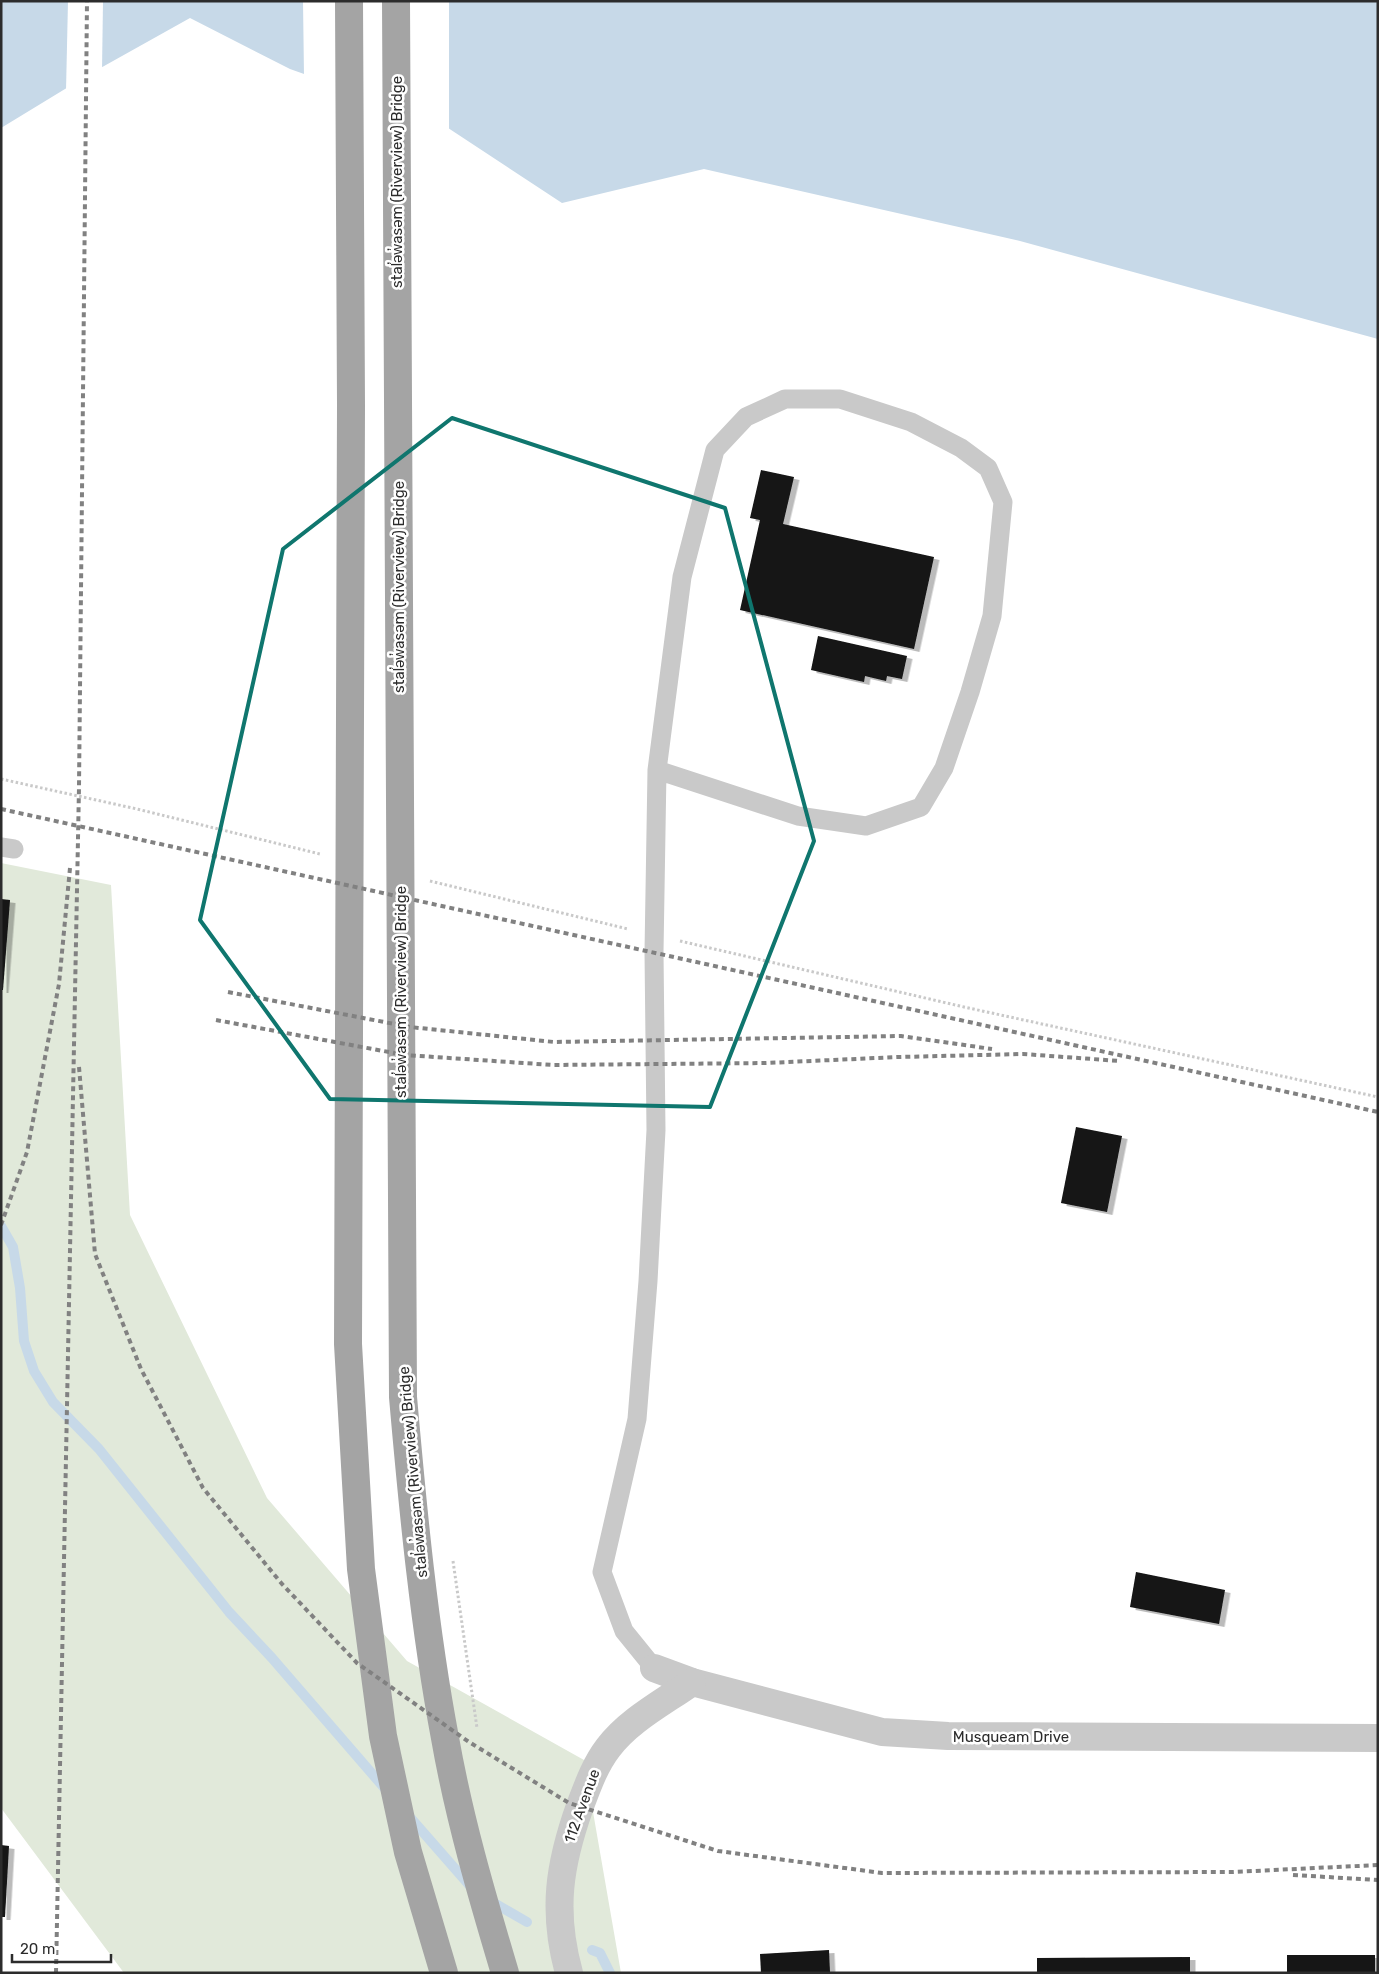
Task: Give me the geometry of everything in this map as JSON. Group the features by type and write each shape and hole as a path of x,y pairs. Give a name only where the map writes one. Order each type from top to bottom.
{"main road":[{"path":"349,1 351,405 348,1344 360,1569 383,1736 408,1852 444,1973"},
{"name":"stal̕əw̓asəm (Riverview) Bridge","path":"396,1 403,1397 416,1544 445,1739 477,1878 505,1973"}],"street":[{"name":"Musqueam Drive","path":"654,1668 692,1682 882,1732 948,1736 1378,1738"},
{"name":"112 Avenue","path":"569,1973 562,1946 559,1891 571,1830 592,1773 609,1746 634,1723 692,1682"}],"lane":[{"path":"654,1668 624,1631 602,1572 637,1419 648,1281 656,1130 654,935 657,770 682,577 715,450 746,416 784,399 840,399 911,422 962,448 988,468 1003,502 992,616 970,692 944,768 922,807 866,826 798,816 657,770"}],"path":[{"path":"654,935 964,1007 1378,1097"},
{"path":"452,1555 477,1729"}],"highlighted area":[{"path":"452,418 725,508 814,841 710,1107 330,1099 200,920 283,549"}],"green space":[{"path":"1,863 111,885 130,1215 267,1498 407,1661 584,1760 621,1973 124,1973 1,1808"}],"water":[{"path":"1,1 1378,1 1378,339 1020,241 704,169 562,203 439,122 290,69 190,18 88,75 1,128"}],"pier":[{"path":"68,1 103,1 102,70 66,91"},
{"path":"303,1 449,1 449,131 438,124 304,76"}],"building":[{"path":"761,470 794,477 783,524 934,557 914,649 740,610 760,520 750,518"},
{"path":"818,636 907,656 902,679 887,676 886,681 865,676 864,682 811,670"},
{"path":"1,899 10,900 3,990 1,990"},
{"path":"1076,1127 1122,1136 1107,1212 1061,1203"},
{"path":"1136,1572 1225,1590 1219,1624 1130,1607"},
{"path":"1,1845 9,1846 5,1917 1,1917"},
{"path":"829,1950 830,1973 761,1973 760,1954"},
{"path":"1287,1955 1375,1955 1375,1973 1287,1973"},
{"path":"1190,1957 1190,1973 1037,1973 1037,1958"}],"waterway":[{"path":"1,1226 13,1247 20,1288 24,1341 34,1371 53,1402 99,1449 229,1612 272,1658 387,1791"},
{"path":"408,1815 471,1887"},
{"path":"489,1900 527,1922"},
{"path":"592,1950 600,1953 610,1973"}],"railway":[{"path":"56,1973 79,787 87,1"},
{"path":"1,809 1378,1112"},
{"path":"1,1225 27,1152 59,984 70,868"},
{"path":"228,992 410,1027 554,1042 901,1036 992,1049"},
{"path":"216,1020 405,1055 553,1065 766,1063 1023,1054 1120,1061"},
{"path":"79,1067 95,1254 141,1369 203,1488 282,1584 357,1663 469,1742 569,1803 718,1851 882,1873 1233,1872 1378,1865"},
{"path":"1293,1875 1378,1880"}]}
